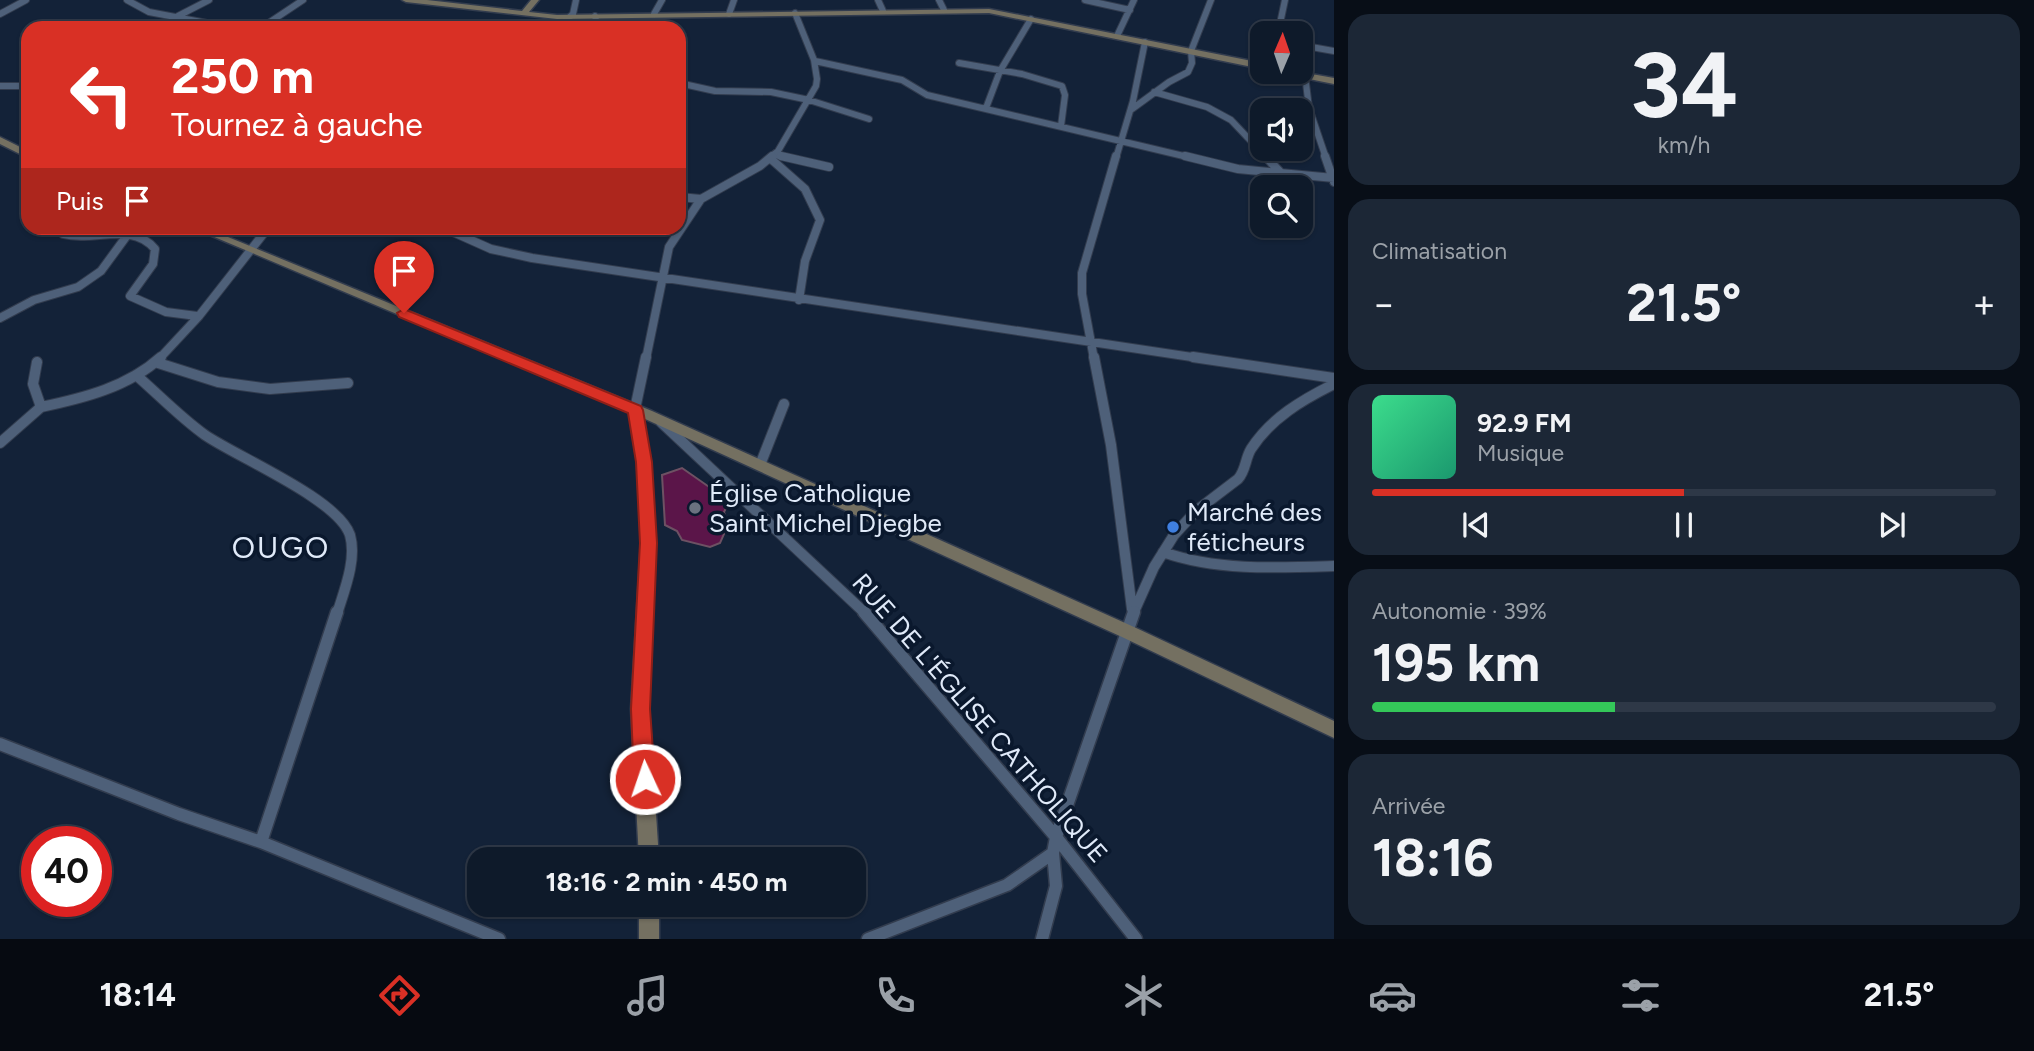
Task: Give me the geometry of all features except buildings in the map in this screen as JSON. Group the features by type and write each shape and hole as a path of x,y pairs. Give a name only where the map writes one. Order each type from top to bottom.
{"street":[{"path":"0,14 26,0"},
{"path":"127,0 149,12 201,21"},
{"path":"178,16 209,0"},
{"path":"276,21 303,0"},
{"path":"407,0 459,3 523,14 568,17 989,11 1250,63"},
{"path":"523,14 535,0"},
{"path":"564,21 574,12 576,0"},
{"path":"654,14 662,0"},
{"path":"729,13 734,0"},
{"path":"877,0 883,11"},
{"path":"939,0 944,10"},
{"path":"1085,0 1130,10"},
{"path":"1118,36 1134,0"},
{"path":"1131,109 1188,72 1192,63 1191,51 1212,0"},
{"path":"1281,21 1285,0"},
{"path":"686,222 701,199 773,157 808,100 818,80 816,61 810,54 795,13"},
{"path":"595,16 596,21"},
{"path":"986,108 1000,71 1031,19"},
{"path":"1133,611 1111,444 1090,342 1082,294 1082,273 1119,140 1137,92 1145,42"},
{"path":"1313,47 1334,51"},
{"path":"816,61 902,80 927,95 1238,169 1334,179 1309,108 1306,84"},
{"path":"959,63 1022,74 1062,86 1065,95 1061,126"},
{"path":"1313,77 1334,81"},
{"path":"686,84 715,90 765,91 808,100 869,119"},
{"path":"0,86 21,86"},
{"path":"1154,92 1208,107 1231,120 1281,173"},
{"path":"0,140 21,151"},
{"path":"773,157 829,167"},
{"path":"773,157 805,189 820,220 805,261 799,300"},
{"path":"686,198 701,199"},
{"path":"65,235 74,239 100,235"},
{"path":"0,318 34,300 78,287 100,271 128,235"},
{"path":"141,235 155,249 153,264 130,296 166,312 197,316"},
{"path":"215,235 658,419 1128,632 1334,730"},
{"path":"0,443 41,407 75,400 136,375 155,362 197,316 262,235"},
{"path":"464,235 505,253 664,280 1334,378"},
{"path":"648,847 640,709 648,543 644,462 635,410 669,247 677,235"},
{"path":"37,362 33,384 41,407"},
{"path":"155,362 218,382 270,389 348,383"},
{"path":"136,375 205,435 282,477 341,519 350,536 351,558 347,583 261,842"},
{"path":"1042,939 1056,886 1056,837 1133,611 1163,552 1193,514 1242,475 1247,456 1274,422 1306,398 1334,384"},
{"path":"760,465 784,404"},
{"name":"RUE DE L'ÉGLISE CATHOLIQUE","path":"658,419 867,615 1056,837 1136,939"},
{"path":"1163,552 1175,558 1198,563 1334,566"},
{"path":"0,744 179,814 261,842 499,939"},
{"path":"869,939 1007,885 1054,853"},
{"path":"649,917 649,939"}],"place":[{"name":"Église Catholique Saint Michel Djegbe","path":"695,508"},
{"name":"Marché des féticheurs","path":"1173,527"}],"district":[{"name":"OUGO","path":"281,548"}],"route":[{"path":"404,313 635,410 644,462 648,543 640,709 645,779"}]}
